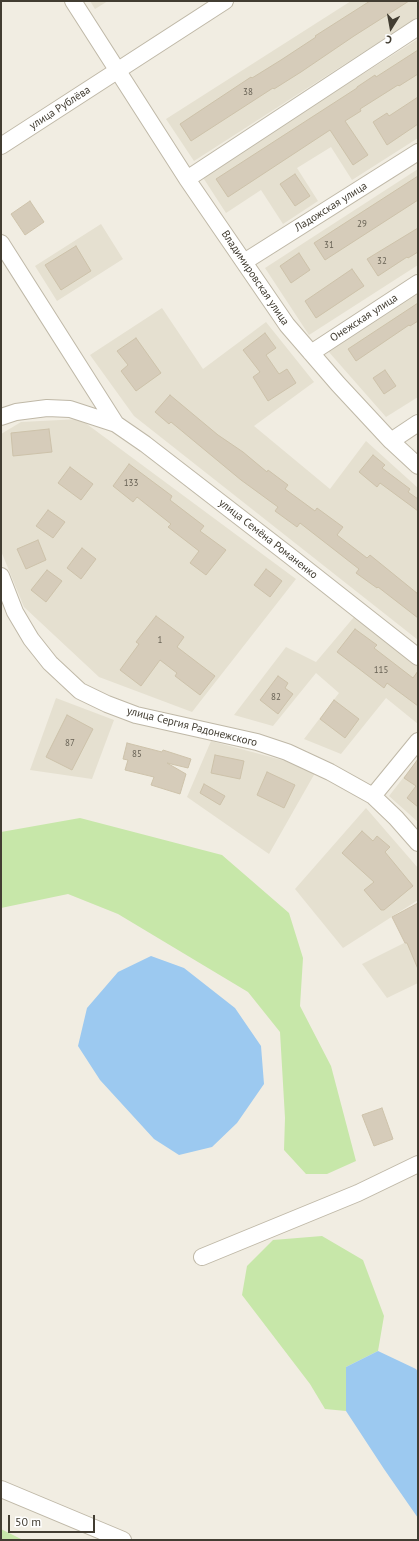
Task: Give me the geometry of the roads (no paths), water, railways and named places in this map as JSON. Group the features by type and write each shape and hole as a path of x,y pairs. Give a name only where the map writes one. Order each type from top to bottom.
{"street":[{"name":"Владимировская улица","path":"73,1 187,178 286,325 390,441 418,466"},
{"name":"улица Рублёва","path":"1,146 225,1"},
{"path":"187,178 418,27"},
{"name":"Ладожская улица","path":"244,262 418,152"},
{"name":"улица Семёна Романенко","path":"1,243 116,424"},
{"name":"Онежская улица","path":"311,353 418,283"},
{"name":"улица Семёна Романенко","path":"1,417 16,412 47,408 70,409 116,424 145,444 284,551 418,657"},
{"path":"390,441 418,423"},
{"name":"улица Сергия Радонежского","path":"1,576 15,612 31,639 50,663 80,691 107,704 136,715 257,742 287,752 330,772 373,796 396,818 418,843"},
{"path":"373,796 418,741"},
{"path":"202,1257 358,1193 418,1164"},
{"path":"1,1489 123,1540"}],"water":[{"path":"151,956 184,968 235,1008 261,1046 264,1084 237,1123 212,1147 179,1155 154,1139 100,1080 78,1046 87,1008 118,972"},
{"path":"378,1351 416,1369 418,1372 418,1518 346,1411 346,1367"}]}
